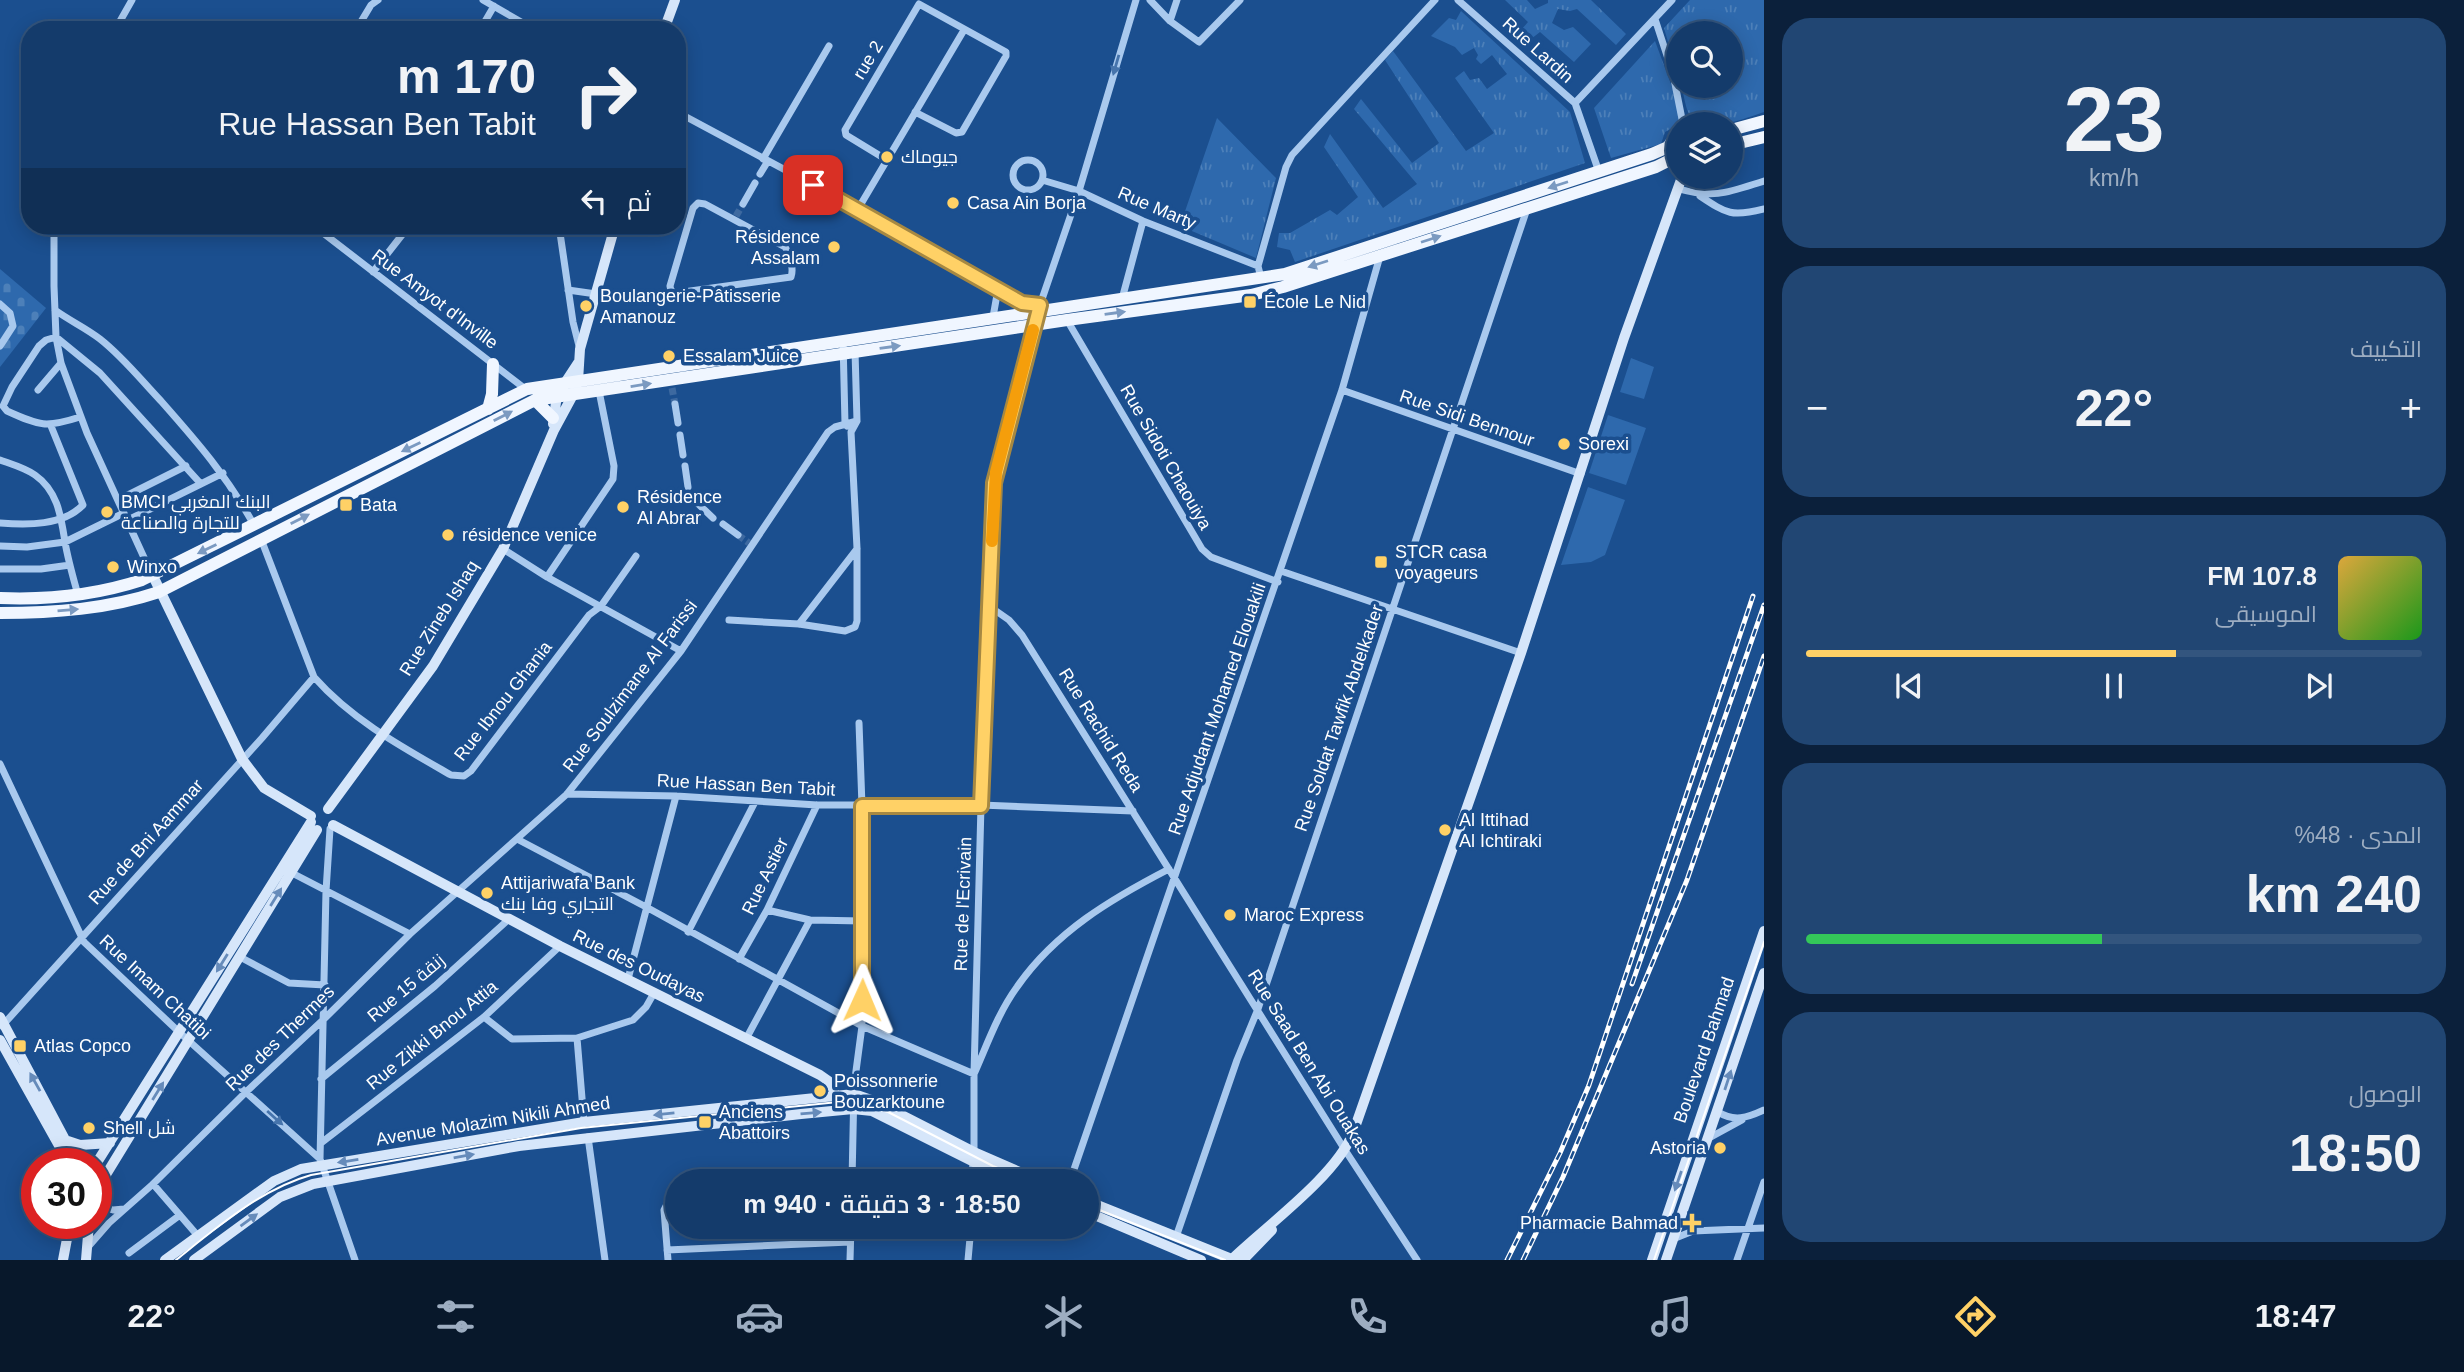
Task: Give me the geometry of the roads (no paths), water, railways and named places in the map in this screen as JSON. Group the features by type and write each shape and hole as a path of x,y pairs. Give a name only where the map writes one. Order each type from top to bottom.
{"main road":[{"path":"1743,127 1764,121"},
{"path":"1743,142 1764,136"},
{"path":"0,598 78,595 118,588 153,576 488,409 531,394 849,346 1034,326 1251,295 1283,287 1380,249 1598,172 1666,153"},
{"path":"576,387 599,391 672,384 1039,308 1059,309 1260,272 1305,268 1527,208 1656,167 1666,158"},
{"path":"488,409 492,394 493,364"},
{"path":"531,394 553,424"},
{"path":"0,613 87,609 125,603 159,592 531,394"}],"street":[{"path":"120,21 132,0"},
{"path":"483,0 520,21"},
{"path":"667,21 674,0"},
{"name":"Rue de l'Ecrivain","path":"972,1169 981,806 996,472 1039,308 1079,191 1136,0"},
{"path":"1150,0 1170,21 1199,42 1240,0"},
{"path":"1170,21 1177,0"},
{"path":"1260,272 1286,167 1292,155 1435,0"},
{"name":"Rue Lardin","path":"1458,0 1575,103 1598,172"},
{"path":"1575,103 1672,0"},
{"path":"362,21 374,2"},
{"name":"rue 2","path":"887,160 846,135 845,130 920,4 964,30"},
{"path":"485,21 494,6"},
{"path":"1655,19 1672,74 1680,112"},
{"path":"858,209 915,112 964,30 1007,54 962,132 956,133 915,112"},
{"path":"760,174 829,46"},
{"path":"686,117 858,209 1022,303 1039,308"},
{"path":"1024,161 1035,162 1042,170 1042,180 1035,188 1024,189 1016,183 1014,172 1024,161"},
{"name":"Rue Marty","path":"1042,180 1079,191 1260,272"},
{"path":"1697,194 1720,194 1764,181"},
{"path":"743,204 755,183"},
{"path":"1099,1206 1232,1260 1276,1221 1345,1150 1521,653 1624,338 1678,189"},
{"path":"1691,189 1716,206 1735,214 1764,209"},
{"path":"686,234 695,205 705,204 785,247 793,273 791,277 676,293 671,291 670,286 686,235"},
{"name":"Rue Soldat Tawfik Abdelkader","path":"1176,1237 1237,1060 1258,1009 1527,208"},
{"path":"1122,299 1143,221"},
{"path":"54,235 55,310 61,363 80,417 159,592 242,759 264,788 313,823 331,827"},
{"name":"Rue Amyot d'Inville","path":"326,235 531,394"},
{"path":"373,272 401,235"},
{"path":"560,235 573,322 580,349"},
{"path":"576,387 580,349 612,235"},
{"name":"Rue Adjudant Mohamed Elouakili","path":"1074,1169 1342,390 1380,249"},
{"path":"993,317 998,289"},
{"path":"568,290 596,294"},
{"path":"0,304 10,313 13,326 0,346"},
{"name":"Rue Sidoti Chaouiya","path":"1059,309 1202,550 1211,557 1278,582"},
{"path":"55,310 99,339 128,365 203,447 223,473 254,526"},
{"path":"57,337 46,340 39,346 3,402 6,411 44,425 51,426 80,417"},
{"path":"57,337 100,373 201,484"},
{"path":"729,620 799,624 845,631 855,627 858,621 851,432 857,421 849,346"},
{"path":"849,346 845,424 851,432"},
{"path":"560,389 579,361"},
{"path":"38,390 61,363"},
{"name":"Rue Zineb Ishaq","path":"328,809 447,645 503,549 553,424 576,387"},
{"name":"Rue Zineb Ishaq","path":"553,424 560,389"},
{"name":"Rue Sidi Bennour","path":"1342,390 1581,474"},
{"path":"547,577 613,479 614,466 599,391"},
{"path":"675,404 678,423"},
{"name":"Rue Soulzimane Al Farissi","path":"459,891 567,794 681,651 750,544 828,432 857,421"},
{"path":"0,523 22,525 62,517 81,508 83,502 51,426"},
{"path":"680,435 683,454"},
{"path":"0,460 32,473 42,481 56,501 62,517 78,595"},
{"path":"118,500 186,466"},
{"path":"685,466 688,488"},
{"path":"0,546 27,547 65,542 223,473"},
{"path":"693,499 713,518"},
{"path":"723,524 738,535"},
{"path":"261,540 313,677"},
{"path":"799,624 857,548"},
{"path":"503,549 547,577 681,651"},
{"name":"Rue Ibnou Ghania","path":"313,677 381,735 452,775 459,777 468,774 589,615 601,606 636,556"},
{"path":"0,569 41,569 70,565"},
{"path":"1281,571 1521,653"},
{"name":"Rue Rachid Reda","path":"989,606 1009,620 1022,635 1175,879"},
{"name":"Rue de Bni Aammar","path":"1,1023 82,938 313,677"},
{"path":"852,1169 854,1094 862,1026 862,806 859,723"},
{"name":"Rue Imam Chatibi","path":"0,764 82,938 179,1032 321,1162"},
{"name":"Rue Hassan Ben Tabit","path":"567,794 676,796 817,805 981,806 1133,811"},
{"path":"628,979 676,796"},
{"path":"688,932 755,802"},
{"name":"Rue Astier","path":"739,959 767,910 817,805"},
{"path":"112,1165 292,873 316,810 328,809 335,818 331,827 326,891 321,1162 355,1260"},
{"path":"107,1148 313,823"},
{"name":"Rue des Oudayas","path":"331,827 459,891 560,946 820,1075 830,1082 831,1097"},
{"path":"517,839 862,1026 974,1074 1016,988 1040,958 1071,928 1169,869"},
{"path":"292,873 410,934"},
{"name":"Rue Saad Ben Abi Ouakas","path":"1175,879 1417,1260"},
{"name":"Rue des Thermes","path":"88,1248 98,1234 410,934 459,891"},
{"path":"767,910 810,920 863,921"},
{"name":"Rue 15 زنقة","path":"321,1079 435,986 509,919"},
{"path":"746,1039 810,920"},
{"name":"Boulevard Bahmad","path":"1652,1260 1764,931"},
{"name":"Rue Zikki Bnou Attia","path":"321,1143 484,1017 560,946"},
{"path":"240,957 289,983 325,985"},
{"name":"Boulevard Bahmad","path":"1666,1260 1764,973"},
{"path":"484,1017 512,1039 578,1038 633,1020 646,1007 654,993"},
{"path":"1,1023 71,1148"},
{"path":"578,1038 584,1122"},
{"path":"0,1040 60,1148"},
{"path":"854,1094 874,1101 992,1169"},
{"name":"Avenue Molazim Nikili Ahmed","path":"165,1260 274,1181 321,1162 584,1122 854,1094"},
{"path":"853,1109 872,1111 888,1117 973,1157 1006,1169"},
{"name":"Avenue Molazim Nikili Ahmed","path":"194,1260 280,1197 299,1188 327,1181 519,1146 853,1109"},
{"path":"1709,1138 1764,1110"},
{"path":"1718,1112 1729,1119 1748,1116"},
{"path":"588,1137 605,1260"},
{"path":"68,1141 80,1145 110,1143"},
{"path":"1737,1260 1764,1182"},
{"path":"153,1184 198,1236"},
{"path":"112,1210 124,1209"},
{"path":"130,1253 180,1215"},
{"path":"1099,1217 1201,1260"},
{"path":"1243,1260 1270,1232 1276,1221"},
{"path":"1679,1222 1693,1231"},
{"path":"1673,1239 1693,1231 1764,1228"},
{"path":"63,1260 67,1239"},
{"path":"86,1260 88,1239"},
{"path":"666,1239 668,1260"},
{"path":"850,1239 850,1260"},
{"path":"968,1260 970,1239"},
{"path":"667,1250 850,1242"}],"tunnel":[{"path":"736,216 743,204"},
{"path":"672,388 675,404"},
{"path":"738,535 749,543"}],"tram line":[{"path":"1654,1260 1764,942"},
{"path":"176,1260 223,1223 292,1181 311,1175 581,1128 848,1101 888,1112 1000,1169"},
{"path":"1099,1210 1225,1260"}],"railway":[{"path":"1507,1260 1560,1153 1589,1085 1753,596"},
{"path":"1632,984 1764,605"},
{"path":"1523,1260 1563,1177 1687,880 1764,656"}],"place":[{"name":"جيوماك","path":"887,157"},
{"name":"Casa Ain Borja","path":"953,203"},
{"name":"Résidence Assalam","path":"834,247"},
{"name":"École Le Nid","path":"1250,302"},
{"name":"Boulangerie-Pâtisserie Amanouz","path":"586,306"},
{"name":"Essalam Juice","path":"669,356"},
{"name":"Sorexi","path":"1564,444"},
{"name":"Bata","path":"346,505"},
{"name":"Résidence Al Abrar","path":"623,507"},
{"name":"BMCI البنك المغربي للتجارة والصناعة","path":"107,512"},
{"name":"résidence venice","path":"448,535"},
{"name":"STCR casa voyageurs","path":"1381,562"},
{"name":"Winxo","path":"113,567"},
{"name":"Al Ittihad Al Ichtiraki","path":"1445,830"},
{"name":"Attijariwafa Bank التجاري وفا بنك","path":"487,893"},
{"name":"Maroc Express","path":"1230,915"},
{"name":"Atlas Copco","path":"20,1046"},
{"name":"Poissonnerie Bouzarktoune","path":"820,1091"},
{"name":"Anciens Abattoirs","path":"705,1122"},
{"name":"Shell شل","path":"89,1128"},
{"name":"Astoria","path":"1720,1148"},
{"name":"Pharmacie Bahmad","path":"1692,1223"}]}
